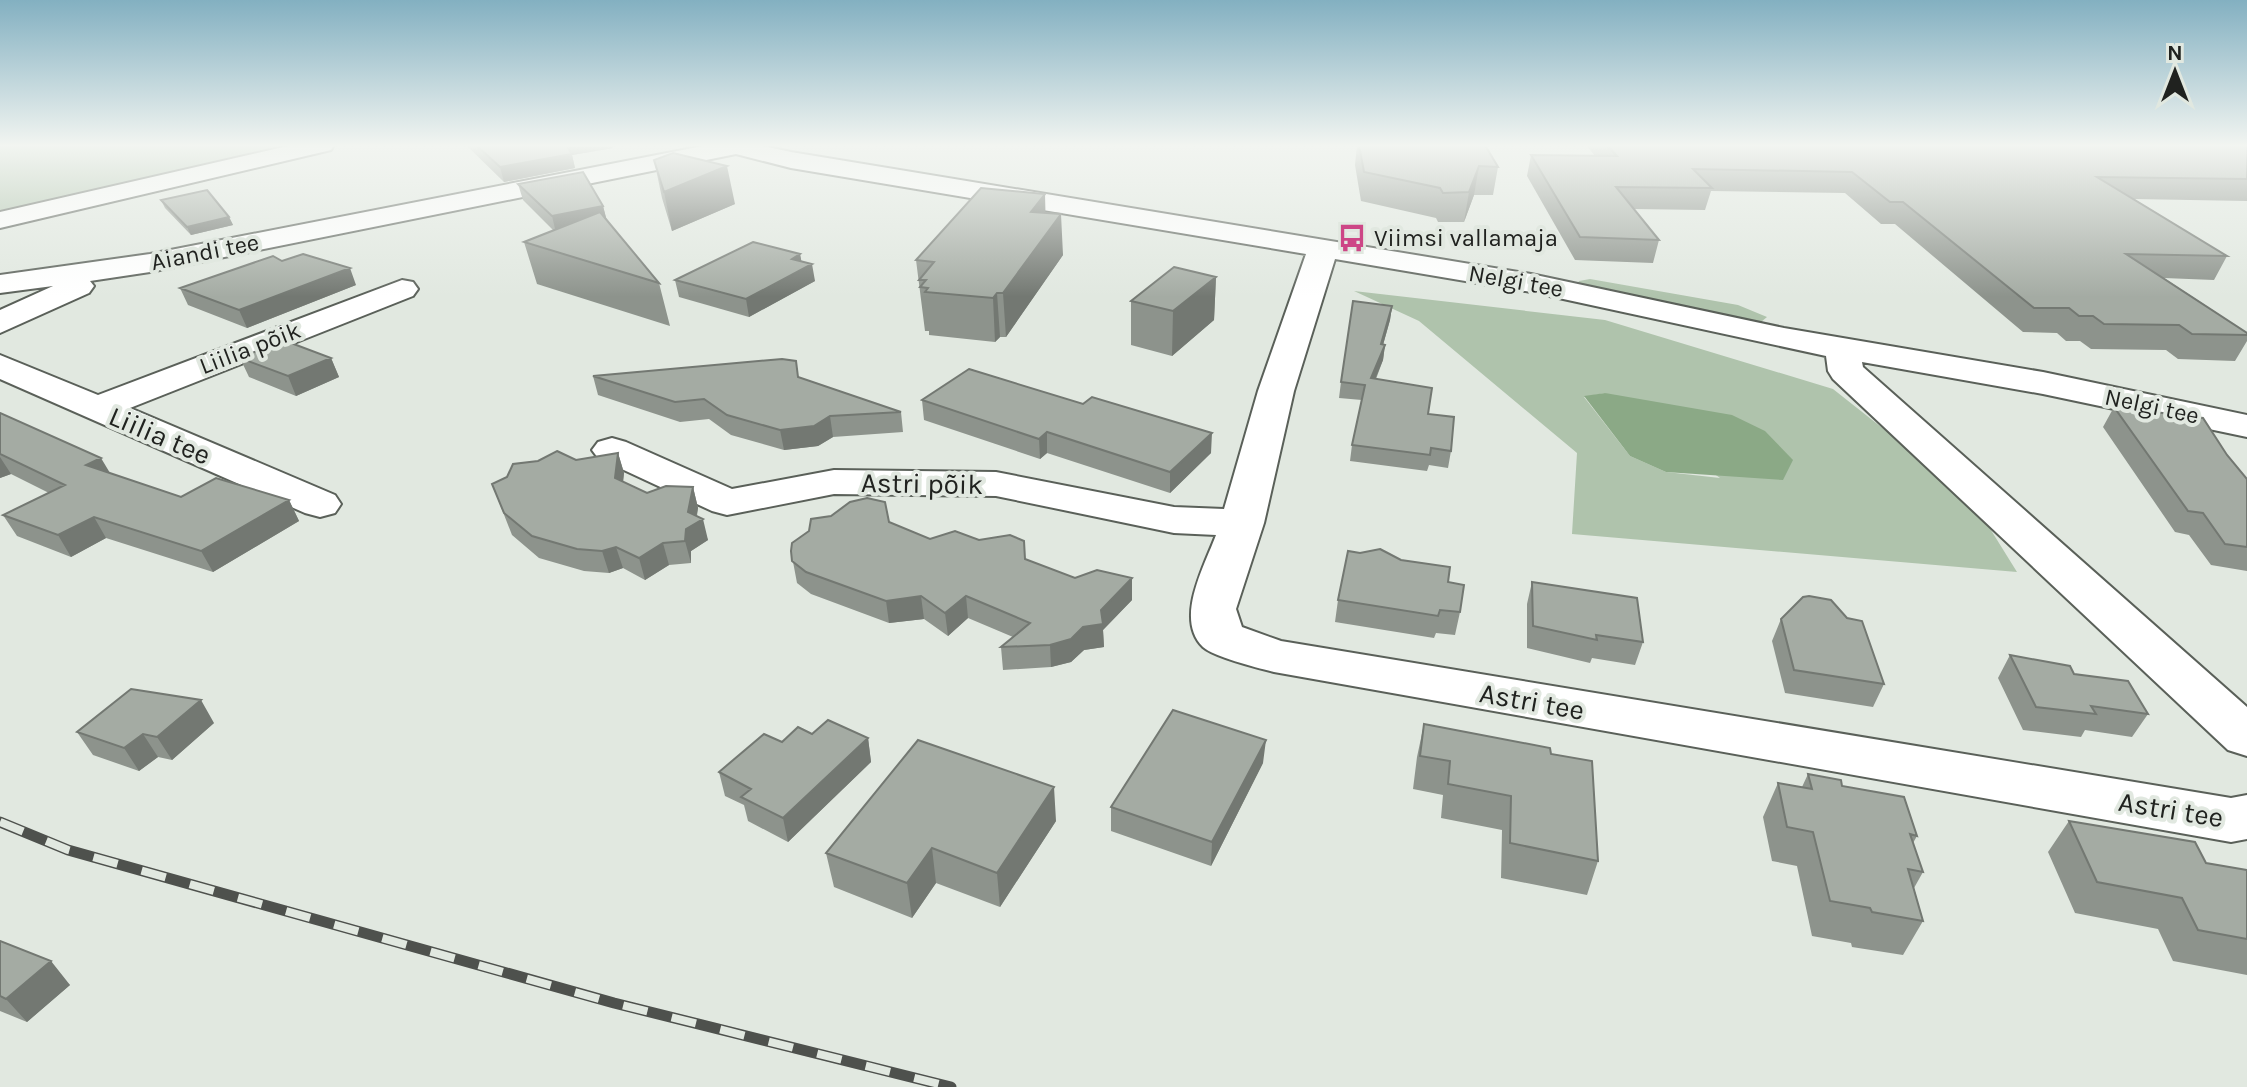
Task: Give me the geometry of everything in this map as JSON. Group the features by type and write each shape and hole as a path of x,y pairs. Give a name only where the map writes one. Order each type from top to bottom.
{"street":[{"path":"0,220 104,196"},
{"name":"Aiandi tee","path":"0,283 100,271 482,196"},
{"name":"Nelgi tee","path":"1005,196 1555,287 1784,338 2043,383 2247,426"},
{"name":"Astri tee","path":"1323,249 1276,391 1242,523 1212,609 1221,637 1274,656 2200,815 2231,820 2247,817"},
{"path":"0,323 82,284 100,271"},
{"name":"Liilia põik","path":"98,408 402,289"},
{"path":"1842,347 1846,371 2247,737"},
{"name":"Liilia tee","path":"0,366 320,504"},
{"name":"Astri põik","path":"612,450 727,502 834,482 996,484 1174,520 1242,523"}],"shaded area":[{"path":"0,196 91,196 0,217"},
{"path":"1590,279 1738,305 1767,317 1761,322 1751,322 1578,283"},
{"path":"1354,291 1605,320 1833,389 1971,498 2017,572 1572,534 1577,453 1419,321","holes":["1605,393 1720,478 1666,472 1630,456 1584,397"]},
{"path":"1605,393 1732,415 1765,431 1793,460 1783,480 1666,472 1630,456 1584,396"}],"building":[{"path":"181,196 212,196 229,217 187,227 161,200"},
{"path":"530,196 597,196 603,206 552,216"},
{"path":"974,196 1044,196 1031,212 1061,214 1003,293 997,293 993,298 925,292 928,288 920,287 926,280 919,280 934,262 916,260"},
{"path":"1555,196 1623,196 1659,240 1580,237"},
{"path":"1882,196 2128,196 2227,256 2126,254 2247,335 2192,334 2179,325 2104,324 2093,316 2079,316 2069,308 2034,308 1903,202 1890,202"},
{"path":"600,212 659,283 524,242"},
{"path":"753,242 800,254 792,259 812,264 746,299 675,280"},
{"path":"303,254 350,268 239,310 180,288 273,256 282,261"},
{"path":"1174,267 1216,277 1173,311 1131,301"},
{"path":"1353,301 1392,306 1381,344 1385,345 1371,378 1432,388 1428,414 1454,417 1451,451 1431,448 1430,455 1352,445 1365,385 1341,382"},
{"path":"283,340 331,358 288,376 240,358"},
{"path":"782,359 796,361 798,377 901,412 830,416 814,426 780,430 727,415 704,399 675,402 593,376"},
{"path":"969,369 1083,404 1092,397 1212,433 1170,472 1047,432 1039,439 922,400"},
{"path":"2114,407 2203,418 2247,479 2247,547 2225,544 2203,513 2188,511"},
{"path":"0,413 101,458 86,465 181,497 216,478 289,500 201,551 94,517 58,535 3,515 65,485 0,454"},
{"path":"557,451 576,460 618,453 615,478 647,493 666,486 693,487 688,512 703,519 686,529 685,541 663,543 639,558 616,547 602,551 577,549 532,536 504,513 492,484 507,477 513,464 538,461"},
{"path":"867,498 885,502 889,522 930,539 955,531 979,540 1010,535 1024,541 1025,559 1075,578 1097,570 1132,578 1101,610 1103,624 1083,627 1071,639 1050,645 1001,647 1030,623 966,596 945,613 921,596 886,601 806,572 792,561 792,543 809,531 811,519 831,516 850,502"},
{"path":"1380,549 1401,560 1450,567 1448,582 1464,585 1460,612 1440,610 1438,616 1338,600 1348,551 1360,553"},
{"path":"1532,582 1637,598 1643,642 1596,635 1597,640 1533,626"},
{"path":"1803,597 1831,600 1847,618 1862,621 1884,684 1794,670 1781,619"},
{"path":"2010,655 2070,666 2074,674 2128,681 2148,714 2091,706 2096,714 2036,707"},
{"path":"131,689 201,700 157,737 143,734 124,748 77,732"},
{"path":"1173,710 1266,740 1212,842 1111,807"},
{"path":"828,720 868,738 783,818 741,797 751,789 719,772 764,734 782,742 798,727 812,734"},
{"path":"1424,724 1550,748 1551,754 1592,761 1598,861 1510,843 1511,796 1448,784 1450,761 1420,756"},
{"path":"918,740 1054,787 997,873 932,848 907,883 826,853"},
{"path":"1808,774 1841,780 1842,786 1904,797 1917,836 1910,834 1923,872 1908,869 1923,921 1830,901 1813,832 1787,827 1778,783 1812,789"},
{"path":"2069,821 2195,842 2206,863 2247,870 2247,939 2198,930 2182,898 2097,882"},
{"path":"0,941 51,961 6,999 0,996"}],"railway":[{"path":"0,822 68,850 614,1003 951,1087"}],"place":[{"name":"Viimsi vallamaja","path":"1352,238"}]}
